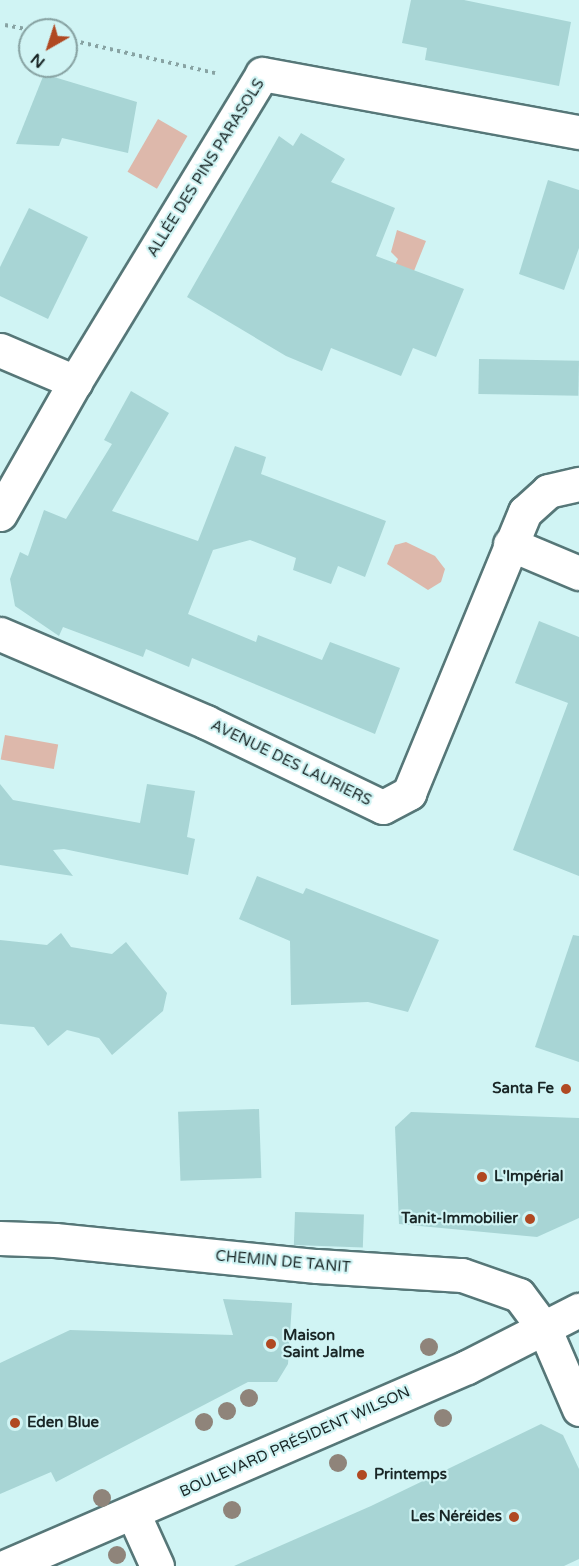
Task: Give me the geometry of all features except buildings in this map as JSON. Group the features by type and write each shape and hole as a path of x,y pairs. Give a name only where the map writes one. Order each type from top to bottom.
{"street":[{"name":"ALLÉE DES PINS PARASOLS","path":"75,382 262,74 579,132"},
{"path":"0,351 75,382 0,514"},
{"name":"AVENUE DES LAURIERS","path":"0,634 206,722 383,807 409,793 525,512 548,490 579,484"},
{"path":"510,544 579,573"},
{"name":"CHEMIN DE TANIT","path":"0,1238 55,1240 317,1266 462,1275 519,1294 545,1330 579,1409"},
{"name":"BOULEVARD PRÉSIDENT WILSON","path":"7,1566 133,1513 545,1330 579,1310"},
{"path":"133,1513 157,1566"}],"path":[{"path":"5,25 18,28"},
{"path":"78,42 257,83"}],"shaded area":[{"path":"158,119 187,136 157,189 128,172"},
{"path":"397,230 426,241 408,286 388,278 398,259 391,252"},
{"path":"406,542 435,556 445,569 441,582 428,590 387,564 395,545"},
{"path":"5,735 58,744 54,769 1,760"}],"place":[{"name":"Santa Fe","path":"566,1089"},
{"name":"L'Impérial","path":"482,1177"},
{"name":"Tanit-Immobilier","path":"530,1219"},
{"name":"Maison Saint Jalme","path":"271,1344"},
{"name":"Eden Blue","path":"15,1423"},
{"name":"Printemps","path":"362,1475"},
{"name":"Les Néréides","path":"514,1517"}]}
